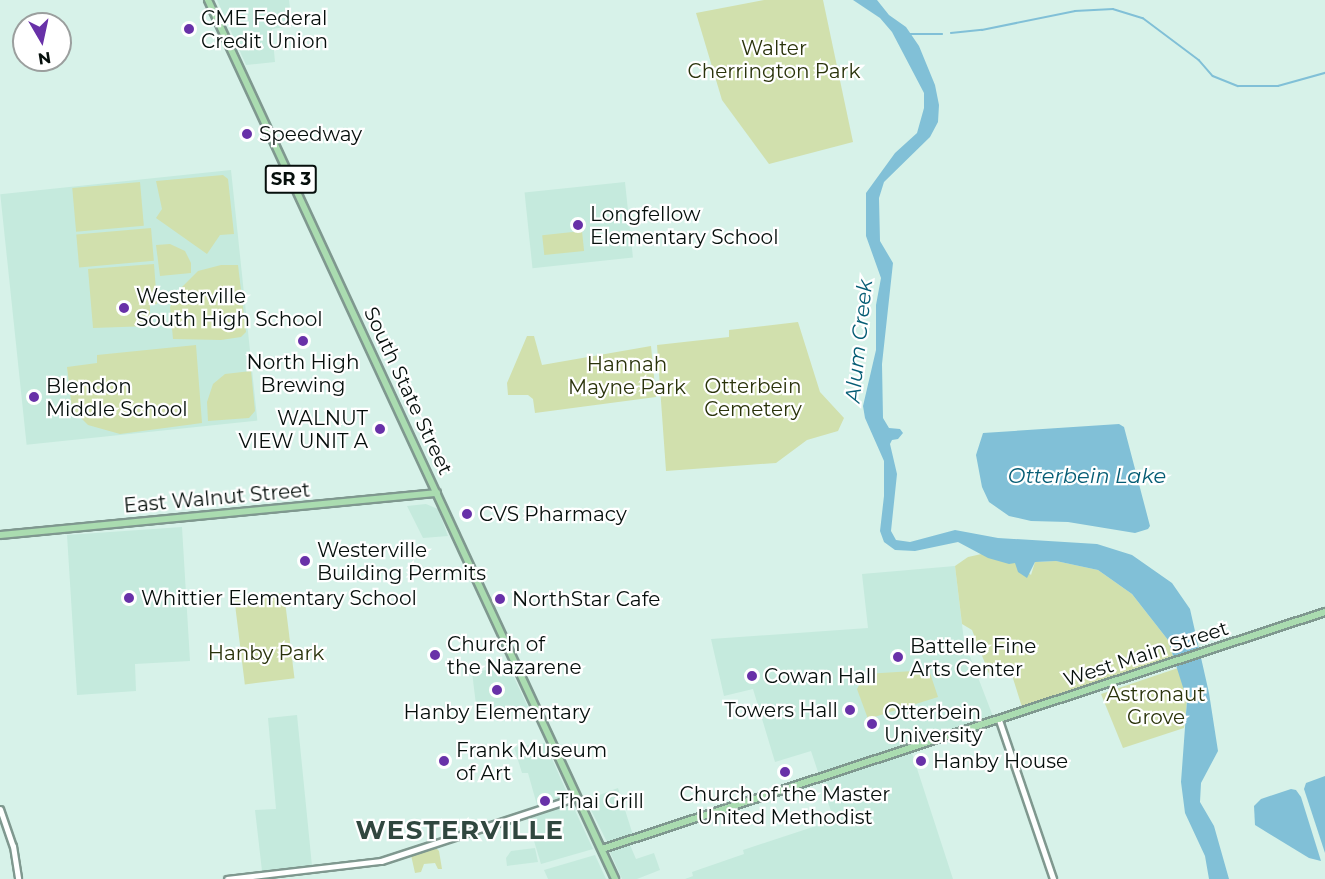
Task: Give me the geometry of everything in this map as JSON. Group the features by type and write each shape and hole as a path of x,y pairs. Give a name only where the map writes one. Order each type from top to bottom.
{"main road":[{"name":"South State Street","path":"208,0 577,797"},
{"name":"East Walnut Street","path":"0,535 437,493"},
{"name":"West Main Street","path":"602,849 1325,612"},
{"name":"SR 3","path":"577,797 615,879"}],"street":[{"path":"999,720 1053,879"},
{"path":"227,879 381,861 577,797"},
{"path":"0,809 13,846 18,879"}],"shaded area":[{"path":"217,0 289,0 292,26 272,29 275,62 246,65"},
{"name":"Westerville South High School","path":"231,170 257,421 27,445 0,194"},
{"name":"Longfellow Elementary School","path":"625,182 633,258 532,268 525,193"},
{"path":"426,504 438,509 448,536 423,538 407,506"},
{"name":"Whittier Elementary School","path":"182,527 190,661 135,664 136,691 77,695 67,535"},
{"name":"Otterbein University","path":"955,566 964,641 994,719 910,747 953,879 685,879 693,876 692,872 744,854 743,850 834,820 811,751 775,762 753,689 724,696 711,639 868,628 862,574"},
{"name":"Hanby Elementary","path":"509,667 528,707 477,713 472,672"},
{"path":"297,715 312,866 262,871 255,810 276,809 268,718"},
{"path":"545,743 568,795 537,805 528,773 522,773 514,747"},
{"path":"618,788 633,835 608,844 586,800"},
{"path":"572,804 593,849 541,864 527,818"},
{"path":"630,845 636,859 654,853 660,870 637,879 622,879 610,852"},
{"path":"535,848 538,862 507,866 506,858 511,851"},
{"path":"595,855 606,879 548,879 544,870"}],"green space":[{"name":"Walter Cherrington Park","path":"764,0 823,0 853,142 769,164 722,100 696,13"},
{"path":"223,175 228,179 234,234 220,235 207,254 156,218 162,209 156,181"},
{"path":"140,182 144,226 76,232 72,188"},
{"path":"151,228 154,261 79,267 76,235"},
{"path":"582,231 584,251 544,255 542,235"},
{"path":"170,244 185,251 191,263 191,273 160,276 156,245"},
{"path":"154,264 157,304 150,305 150,326 93,328 88,269"},
{"path":"221,265 238,265 246,332 241,337 221,340 173,339 170,307 179,290 198,271"},
{"name":"Otterbein Cemetery","path":"798,322 820,392 844,418 838,431 807,440 776,463 666,471 657,345 729,337 729,330"},
{"name":"Hannah Mayne Park","path":"527,336 534,336 542,365 651,346 656,397 535,413 533,399 528,395 508,395 507,383"},
{"path":"196,345 202,423 120,434 88,425 72,409 67,367 97,363 97,355"},
{"path":"251,371 255,411 249,418 208,421 207,402 213,384 225,374"},
{"path":"1004,549 1031,575 1035,562 1056,561 1098,570 1132,594 1168,640 1173,656 1022,707 1010,669 990,676 972,630 962,624 955,566 968,557"},
{"name":"Hanby Park","path":"284,593 294,678 245,684 234,599"},
{"name":"Astronaut Grove","path":"1178,668 1187,700 1184,728 1123,748 1101,694"},
{"path":"929,670 938,697 868,719 857,689 865,674"},
{"path":"435,847 439,851 442,869 438,869 435,863 424,864 421,872 415,873 411,855"}],"water":[{"path":"853,0 877,0 889,15 906,27 919,46 935,85 939,105 938,122 930,137 884,182 879,198 880,241 893,263 882,364 883,418 889,428 900,429 903,433 890,444 897,474 891,531 896,540 910,542 955,530 998,538 1097,544 1132,555 1172,583 1190,609 1209,693 1218,751 1201,783 1200,802 1214,826 1229,879 1209,879 1205,856 1185,813 1181,782 1187,700 1168,640 1132,594 1098,570 1056,561 1035,562 1027,578 1018,572 1015,563 1009,564 988,558 958,542 915,551 895,550 884,542 880,531 884,496 884,461 865,418 863,406 876,350 876,305 881,278 866,236 866,193 895,153 917,133 924,108 924,93 892,32 880,18"},
{"name":"Otterbein Lake","path":"1119,424 1124,427 1150,526 1148,529 1135,533 1068,522 1031,521 1009,516 989,502 982,487 976,455 983,433"},
{"path":"1325,776 1325,853 1304,789 1306,783"},
{"path":"1291,789 1296,790 1301,797 1321,861 1309,858 1255,825 1254,806 1261,799"}],"waterway":[{"path":"951,33 982,30 1075,11 1113,9 1143,18 1199,60 1213,76 1238,86 1278,86 1325,73"},
{"path":"910,34 942,34"}],"place":[{"name":"CME Federal Credit Union","path":"189,29"},
{"name":"Speedway","path":"247,134"},
{"name":"Longfellow Elementary School","path":"578,225"},
{"name":"Westerville South High School","path":"124,308"},
{"name":"North High Brewing","path":"303,341"},
{"name":"Blendon Middle School","path":"34,397"},
{"name":"WALNUT VIEW UNIT A","path":"380,429"},
{"name":"CVS Pharmacy","path":"467,514"},
{"name":"Westerville Building Permits","path":"305,561"},
{"name":"Whittier Elementary School","path":"129,598"},
{"name":"NorthStar Cafe","path":"500,599"},
{"name":"Church of the Nazarene","path":"435,655"},
{"name":"Battelle Fine Arts Center","path":"898,657"},
{"name":"Cowan Hall","path":"752,676"},
{"name":"Hanby Elementary","path":"497,690"},
{"name":"Towers Hall","path":"850,710"},
{"name":"Otterbein University","path":"872,724"},
{"name":"Frank Museum of Art","path":"444,761"},
{"name":"Hanby House","path":"921,761"},
{"name":"Church of the Master United Methodist","path":"785,772"},
{"name":"Thai Grill","path":"545,801"}],"district":[{"name":"WESTERVILLE","path":"460,831"}],"water label":[{"name":"Alum Creek","path":"859,341"}]}
